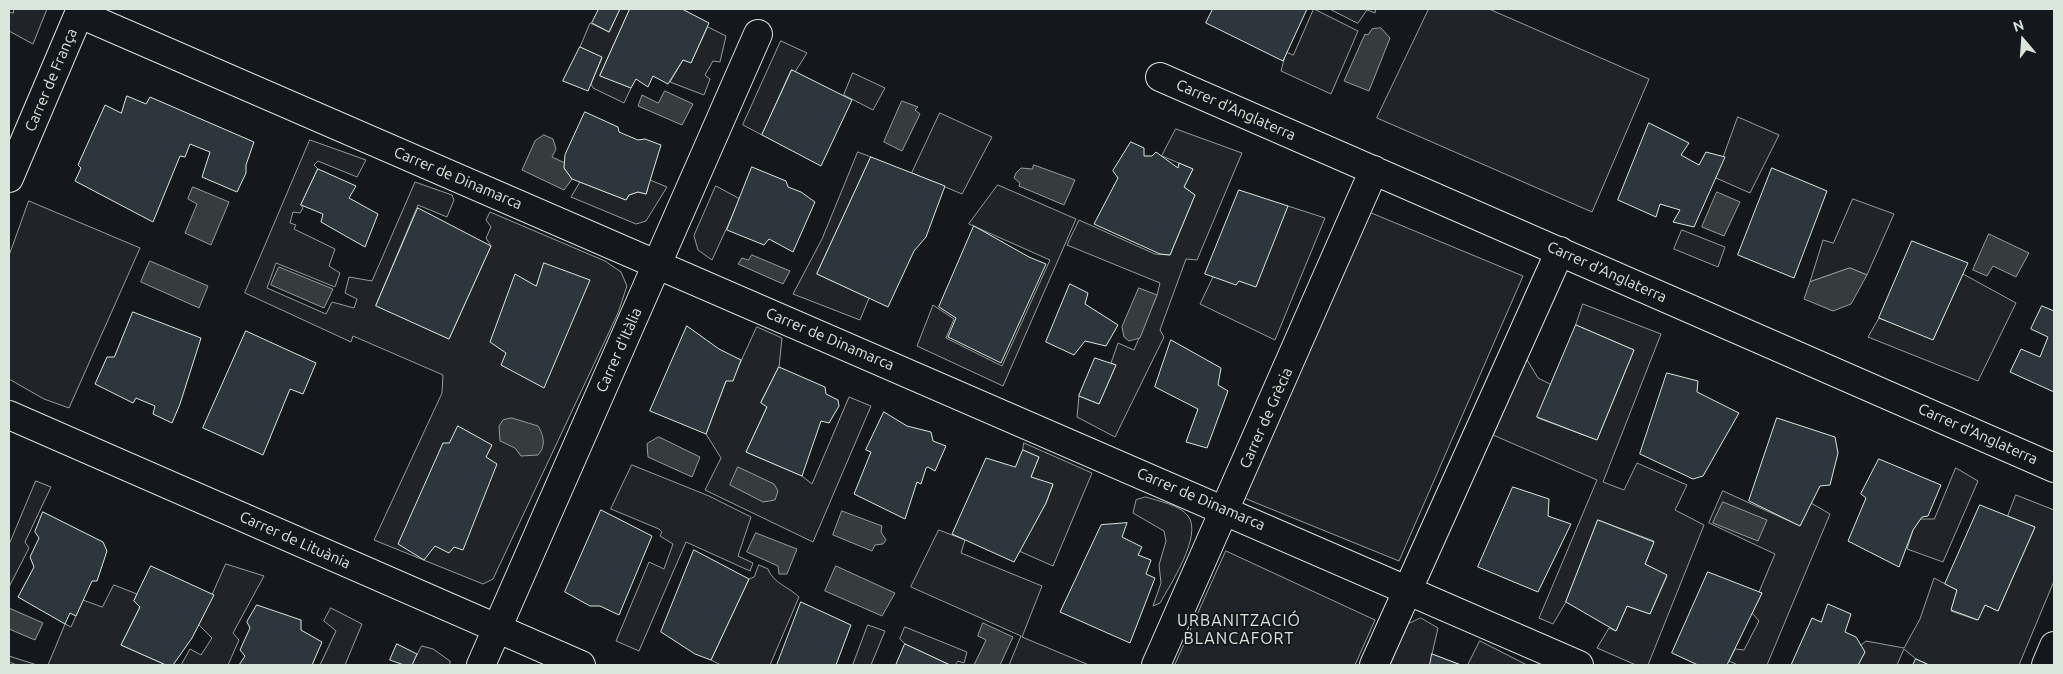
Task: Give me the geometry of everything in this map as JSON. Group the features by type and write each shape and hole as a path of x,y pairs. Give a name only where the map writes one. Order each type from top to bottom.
{"street":[{"name":"Carrer de França","path":"9,178 80,11"},
{"name":"Carrer de Dinamarca","path":"80,11 1579,665"},
{"name":"Carrer d'Itàlia","path":"481,665 758,34"},
{"name":"Carrer d'Anglaterra","path":"1160,77 2054,468"},
{"name":"Carrer de Grècia","path":"1156,665 1226,510 1374,170"},
{"path":"1374,665 1560,251"},
{"name":"Carrer de Lituània","path":"9,415 581,665"},
{"path":"2046,665 2054,646"}],"shaded area":[{"path":"14,9 47,9 33,44 9,31 9,12 13,13"},
{"path":"620,9 630,9 600,75 631,88 624,103 593,88 591,84 602,58 580,47 590,23 609,32"},
{"path":"1314,9 1358,31 1331,94 1281,71 1286,52 1293,55"},
{"path":"1330,9 1376,9 1375,13 1367,10 1358,23"},
{"path":"1429,9 1489,9 1649,79 1592,212 1377,118"},
{"path":"708,27 726,36 720,62 713,61 705,75 710,79 704,95 670,82 683,60 691,62"},
{"path":"1381,28 1390,38 1369,91 1344,81 1365,34 1368,35 1372,29"},
{"path":"781,41 807,53 795,72 791,70 762,135 743,125"},
{"path":"853,73 885,88 873,110 844,95"},
{"path":"665,91 693,104 682,125 638,106 642,95 658,103"},
{"path":"902,101 918,107 915,110 920,114 902,151 884,142"},
{"path":"940,113 992,137 962,194 912,173"},
{"path":"1738,117 1779,135 1750,193 1716,178"},
{"path":"1176,129 1242,153 1197,260 1186,259 1160,330 1164,337 1115,437 1077,417 1079,396 1099,404 1116,365 1111,363 1118,343 1134,350 1157,295 1160,283 1067,245 1079,220 1155,254 1170,255 1195,195 1184,187 1193,169 1162,156"},
{"path":"544,135 553,139 556,149 552,157 565,163 564,168 572,179 564,190 522,170 535,141"},
{"path":"310,140 366,160 357,177 318,161 314,165 318,169 301,205 303,208 300,213 293,212 290,223 296,225 294,229 335,249 329,266 340,273 335,287 276,263 267,288 326,314 332,302 354,308 357,299 345,293 349,277 372,281 415,182 452,195 454,200 447,217 418,205 376,305 449,339 491,246 486,238 491,227 486,220 490,212 605,261 621,272 627,286 618,313 493,579 483,584 374,540 442,393 443,375 353,336 351,342 245,293"},
{"path":"858,152 871,157 817,274 869,298 860,320 793,294 822,239"},
{"path":"1034,165 1075,180 1064,205 1019,186 1020,183 1014,178 1016,173 1021,168 1032,169"},
{"path":"650,180 667,187 646,221 636,224 571,197 580,182 626,200 629,195 638,192 646,194"},
{"path":"998,185 1076,219 1003,386 917,346 933,305 954,319 946,338 1002,366 1050,260 969,224"},
{"path":"716,186 740,199 712,260 698,250 694,236"},
{"path":"193,187 229,202 211,245 185,233 197,204 188,199"},
{"path":"1717,192 1740,202 1724,236 1702,227"},
{"path":"1853,199 1894,214 1867,275 1850,268 1810,282 1823,240 1833,243"},
{"path":"29,201 140,248 69,408 44,399 9,379 9,256"},
{"path":"1288,206 1325,218 1275,340 1200,304 1213,277"},
{"path":"1369,212 1523,276 1399,561 1244,498"},
{"path":"1682,230 1725,247 1718,267 1674,249"},
{"path":"1989,234 2029,253 2016,277 1993,266 1987,276 1973,270"},
{"path":"752,255 790,271 783,284 738,264 742,258 748,260"},
{"path":"150,261 208,286 199,308 141,282"},
{"path":"279,267 333,289 324,308 271,285"},
{"path":"1850,268 1867,275 1851,304 1833,311 1804,299 1810,282"},
{"path":"1963,274 2016,303 1978,381 1868,337 1879,318 1933,339"},
{"path":"1139,288 1157,295 1140,338 1129,341 1124,337 1122,327"},
{"path":"1583,304 1661,334 1603,482 1624,490 1637,463 1687,485 1675,510 1704,525 1648,665 1636,665 1597,648 1609,628 1616,631 1627,606 1650,614 1667,576 1645,564 1654,541 1598,520 1566,602 1553,624 1539,618 1597,480 1493,435 1526,358 1538,378 1552,385 1538,418 1597,440 1634,350 1576,325"},
{"path":"757,327 782,338 779,367 761,402 767,407 746,452 802,476 812,484 849,397 871,406 813,542 705,490 721,458 706,434 726,381 735,374"},
{"path":"512,418 538,426 542,433 543,441 541,452 538,455 521,456 515,448 500,441 499,426 503,420"},
{"path":"659,437 700,457 692,477 648,457 647,444"},
{"path":"1024,443 1092,473 1053,566 1019,551 1046,503 1053,485 1031,477 1039,457 1023,450"},
{"path":"632,465 709,496 751,517 738,556 753,563 750,571 686,542 639,651 616,641 649,562 664,569 673,544 660,536 662,532 659,529 611,509"},
{"path":"738,467 774,484 778,491 775,500 763,502 730,485"},
{"path":"1956,468 1978,481 1943,562 1907,549 1913,530 1920,519 1934,519"},
{"path":"36,481 51,487 25,542 29,548 9,587 9,545"},
{"path":"1723,491 1800,526 1811,503 1830,514 1767,665 1738,665 1729,661 1735,649 1744,650 1759,621 1752,613 1762,593 1759,592 1775,554 1709,523"},
{"path":"2016,495 2054,510 2054,581 2019,665 1929,665 1916,659 1904,649 1897,665 1858,665 1865,652 1860,646 1866,641 1904,648 1920,619 1934,578 1957,590 1951,611 1977,620 1985,605 1998,611 2035,527 2008,516"},
{"path":"1146,497 1180,509 1188,516 1192,524 1188,547 1177,573 1160,603 1153,606 1161,583 1159,565 1166,541 1164,531 1133,513 1136,500"},
{"path":"1723,502 1767,520 1758,541 1713,523"},
{"path":"842,511 882,526 881,532 886,540 883,544 875,545 872,551 833,535"},
{"path":"939,530 965,540 961,553 1042,586 1022,637 1089,665 1009,665 1021,636 911,587"},
{"path":"756,533 797,549 787,574 779,574 778,566 747,552"},
{"path":"1226,551 1375,620 1355,665 1175,665"},
{"path":"226,564 264,576 233,633 239,640 228,665 181,665 190,649 201,655 212,638 199,625"},
{"path":"759,565 768,569 777,581 799,597 770,665 721,665 711,660 749,579 754,577"},
{"path":"836,566 895,593 882,616 825,591"},
{"path":"114,585 137,594 134,601 140,607 121,645 166,665 48,665 65,624 71,627 83,600 102,607"},
{"path":"9,608 43,623 35,640 9,629"},
{"path":"331,608 362,624 345,665 320,665 336,631 324,621"},
{"path":"1421,618 1438,628 1432,654 1461,665 1390,665 1406,625"},
{"path":"983,623 1013,637 1000,665 974,665 986,640 978,636"},
{"path":"868,625 885,631 871,665 853,665"},
{"path":"905,627 967,652 964,663 958,661 955,665 950,665 905,644 900,639"},
{"path":"1480,641 1527,665 1468,665"},
{"path":"422,646 433,649 450,661 450,665 412,665"},
{"path":"9,656 37,665 17,665 9,662"}],"building":[{"path":"599,9 620,9 609,32 592,23"},
{"path":"630,9 682,9 709,23 691,63 683,60 668,84 653,76 648,87 636,79 631,88 600,76"},
{"path":"1213,9 1307,9 1283,61 1206,23"},
{"path":"580,47 602,57 588,91 563,81"},
{"path":"792,70 852,100 821,166 762,135"},
{"path":"127,96 146,104 150,97 254,142 246,165 246,173 237,192 202,177 210,152 190,144 185,157 180,156 153,222 75,181 81,168 78,165 105,105 121,113"},
{"path":"585,112 618,127 619,132 638,140 645,139 661,145 646,194 638,192 629,195 626,200 572,179 564,168 565,155"},
{"path":"1649,123 1689,143 1681,155 1699,165 1706,152 1725,157 1694,227 1673,222 1680,210 1660,204 1656,217 1618,200"},
{"path":"1131,142 1144,148 1144,156 1152,156 1156,152 1178,168 1179,163 1193,169 1184,187 1195,195 1170,255 1160,254 1094,224 1118,178 1113,171"},
{"path":"871,157 945,186 926,237 914,251 888,307 817,274"},
{"path":"752,167 786,181 788,187 801,192 815,202 793,252 769,239 764,245 727,230"},
{"path":"1772,168 1827,191 1794,278 1738,255"},
{"path":"318,169 356,186 349,198 378,214 365,247 321,222 323,214 301,205"},
{"path":"1239,190 1288,206 1256,287 1239,281 1236,285 1205,274"},
{"path":"418,208 491,246 449,339 376,306"},
{"path":"974,226 1029,257 1046,264 1001,363 948,337 956,318 939,307"},
{"path":"1912,241 1968,263 1933,340 1879,318"},
{"path":"544,263 590,280 544,388 501,365 506,353 490,342 515,274 536,286"},
{"path":"1070,284 1088,293 1085,304 1118,325 1106,346 1085,341 1074,355 1046,342"},
{"path":"2042,306 2054,311 2054,392 2010,372 2021,349 2040,357 2048,337 2031,329"},
{"path":"133,312 201,338 172,423 153,414 155,406 136,398 133,403 95,384 107,357 114,357"},
{"path":"1576,325 1634,350 1597,440 1537,417"},
{"path":"687,326 719,349 741,360 733,381 726,381 706,434 650,411"},
{"path":"246,331 316,363 303,394 290,389 263,455 203,428"},
{"path":"1171,340 1221,368 1218,385 1228,391 1207,448 1186,442 1198,409 1155,387"},
{"path":"1095,358 1116,365 1099,404 1079,396"},
{"path":"779,367 825,387 826,394 838,400 839,406 829,423 821,421 802,476 746,452 767,407 761,403"},
{"path":"1667,373 1698,381 1697,392 1739,413 1703,476 1693,479 1640,454"},
{"path":"884,412 907,426 931,432 933,441 946,446 935,471 928,467 926,468 921,484 917,482 905,519 854,494 871,452 866,450"},
{"path":"1777,418 1835,437 1838,453 1830,485 1820,486 1800,526 1749,501"},
{"path":"458,426 492,445 486,457 497,464 463,550 454,547 449,553 435,546 424,560 398,544 443,443 449,443"},
{"path":"1023,450 1039,457 1031,477 1053,484 1046,503 1014,562 952,534 986,458 1015,467"},
{"path":"1879,459 1941,485 1928,516 1922,517 1913,530 1899,567 1848,541 1866,498 1861,494"},
{"path":"1513,487 1549,499 1548,516 1571,524 1538,592 1478,567"},
{"path":"1980,505 2035,527 1998,611 1985,605 1978,620 1951,610 1957,590 1945,584"},
{"path":"601,510 652,536 619,615 600,606 590,606 565,592"},
{"path":"43,512 103,542 107,551 97,581 92,581 76,616 70,613 65,624 18,597 34,567 30,557 39,538 35,532"},
{"path":"1598,520 1654,542 1645,564 1667,575 1650,614 1627,606 1616,631 1566,602"},
{"path":"1127,523 1122,537 1142,547 1138,555 1151,560 1146,574 1155,578 1130,643 1060,612 1101,525"},
{"path":"694,550 749,579 711,660 695,654 661,632"},
{"path":"151,566 214,595 192,638 173,665 166,665 121,645 140,607 134,601"},
{"path":"1708,572 1762,593 1727,665 1698,665 1672,653"},
{"path":"801,602 851,625 836,665 777,665"},
{"path":"1828,604 1851,614 1845,632 1856,637 1865,652 1858,665 1791,665 1812,618 1821,622"},
{"path":"257,605 301,620 301,630 322,642 312,665 239,665 245,656 240,650 250,628 247,622"},
{"path":"397,644 417,654 412,665 404,665 390,660"},
{"path":"905,644 950,665 896,665"},
{"path":"1432,654 1461,665 1430,665"},
{"path":"1916,659 1929,665 1913,665"}],"district":[{"name":"URBANITZACIÓ BLANCAFORT","path":"1239,630"}]}
